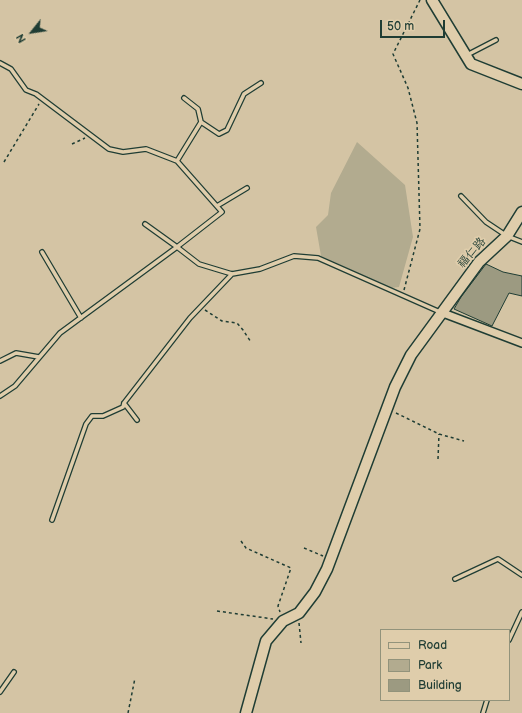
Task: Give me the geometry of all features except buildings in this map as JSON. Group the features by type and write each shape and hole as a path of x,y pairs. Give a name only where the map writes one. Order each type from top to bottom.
{"street":[{"path":"432,0 471,64 522,84"},
{"name":"福仁路","path":"299,613 316,592 395,387 411,355 479,262 507,236 522,212"},
{"path":"443,313 522,343"},
{"path":"246,713 266,641 283,621 299,613"}],"lane":[{"path":"466,56 496,40"},
{"path":"0,63 11,69 26,90 36,94 109,149 123,152 146,149 177,161 222,212 60,333 15,386 0,396"},
{"path":"184,98 198,109 201,122 219,134 227,130 244,94 261,82"},
{"path":"177,161 201,122"},
{"path":"217,206 247,188"},
{"path":"462,196 486,222 507,236 522,242"},
{"path":"145,224 199,264 232,274 260,269 294,256 318,258 443,313"},
{"path":"42,252 80,318"},
{"path":"52,520 86,424 92,416 103,416 123,406 190,318 232,274"},
{"path":"0,361 16,353 39,357"},
{"path":"124,403 137,420"},
{"path":"455,579 498,559 522,575"},
{"path":"510,638 522,612"},
{"path":"0,692 14,672"},
{"path":"483,713 487,701"}],"path":[{"path":"403,296 420,229 417,124 408,88 393,54 420,0"},
{"path":"4,162 42,99"},
{"path":"72,144 91,136"},
{"path":"201,306 222,321 237,324 243,330 250,342"},
{"path":"387,408 439,434 464,441"},
{"path":"438,459 439,434"},
{"path":"217,611 283,621 278,606 291,568 246,548 241,540"},
{"path":"304,548 330,559"},
{"path":"299,613 301,643"},
{"path":"128,713 135,678"}],"green space":[{"path":"357,142 405,185 413,237 399,287 391,288 321,256 316,227 328,215 331,193"}]}
